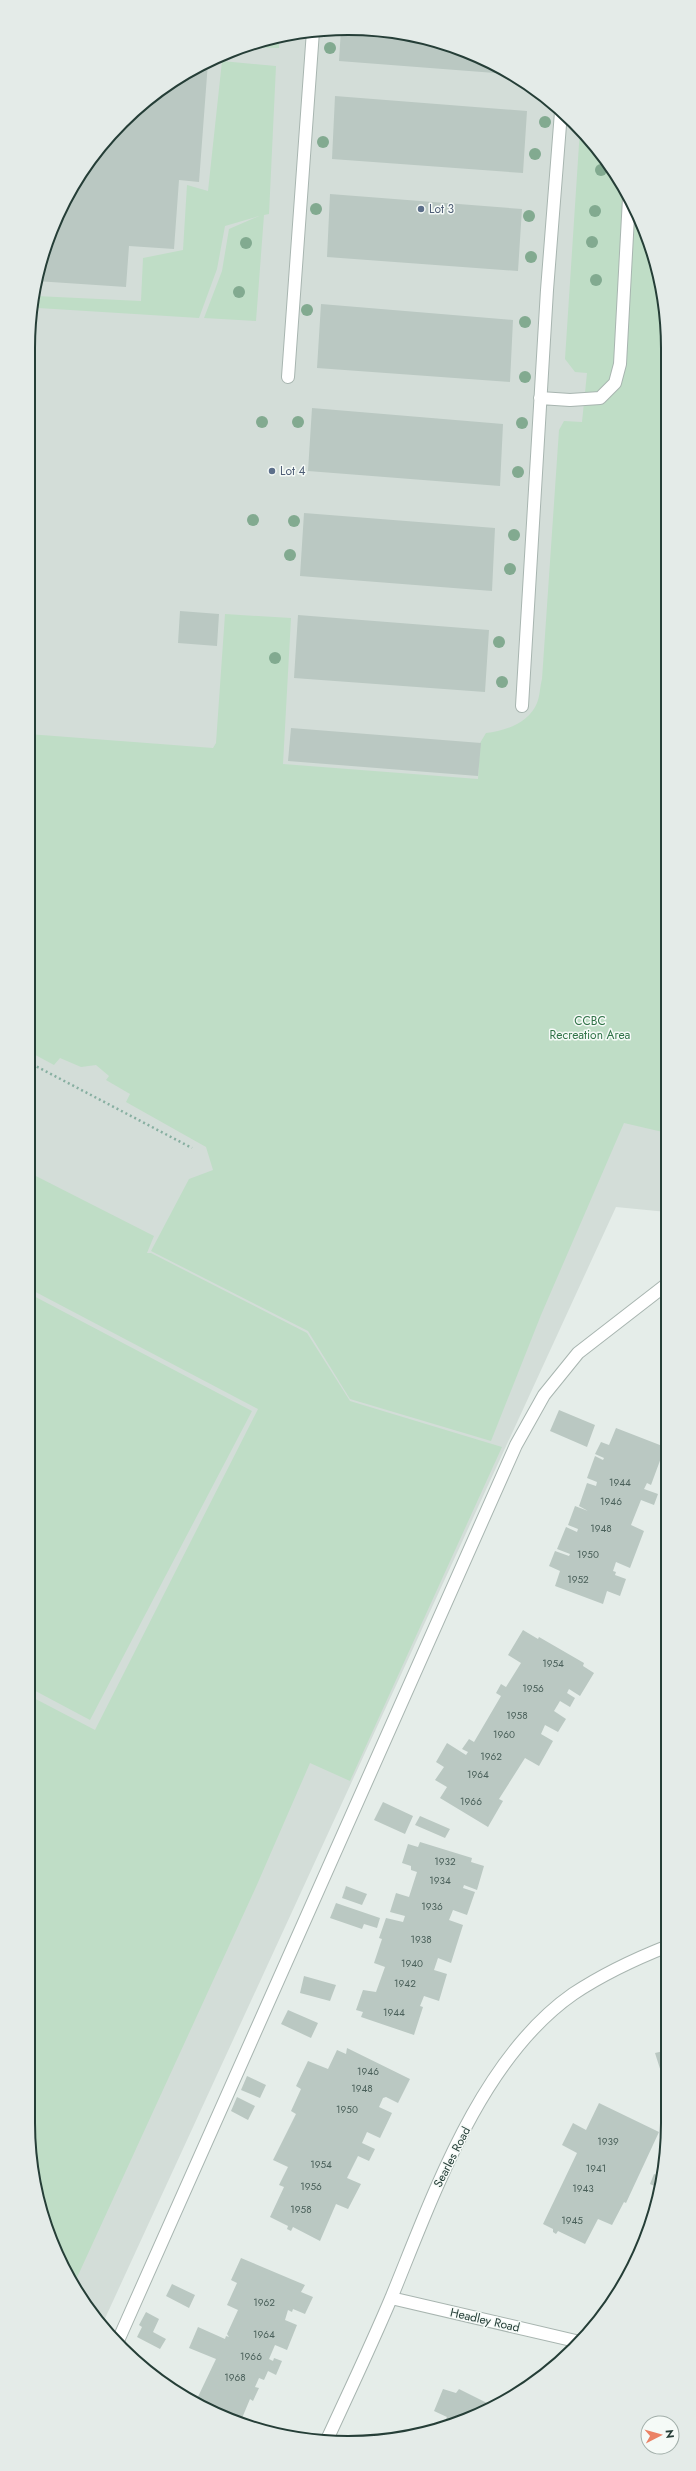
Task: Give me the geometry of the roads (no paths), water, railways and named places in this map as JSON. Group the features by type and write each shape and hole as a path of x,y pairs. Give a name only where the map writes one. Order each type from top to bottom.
{"street":[{"path":"288,377 313,37"},
{"path":"522,706 540,398 560,119"},
{"path":"540,398 570,400 600,398 615,383 620,364 628,209"},
{"path":"120,2336 516,1445 544,1395 578,1353 661,1289"},
{"name":"Searles Road","path":"329,2435 391,2298 430,2201 497,2073 537,2026 572,1995 634,1959 661,1949"},
{"name":"Headley Road","path":"391,2298 572,2340"}],"place":[{"name":"Lot 3","path":"421,209"},
{"name":"Lot 4","path":"272,471"}],"park label":[{"name":"CCBC Recreation Area","path":"590,1028"}]}
